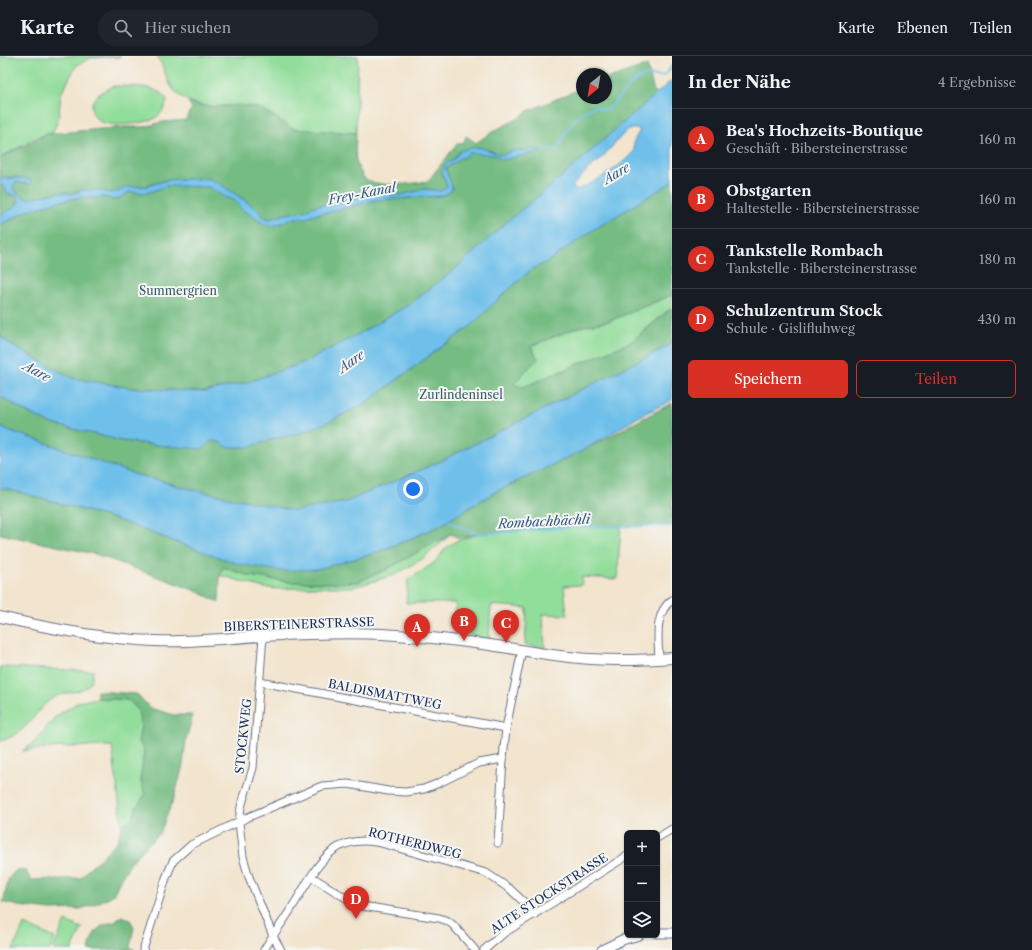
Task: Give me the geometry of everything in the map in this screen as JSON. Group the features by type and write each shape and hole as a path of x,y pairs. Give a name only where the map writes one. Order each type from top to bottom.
{"main road":[{"name":"BIBERSTEINERSTRASSE","path":"0,617 71,632 139,640 208,640 336,633 382,634 435,638 593,660 672,658"}],"street":[{"path":"659,659 659,623 662,611 672,600"},
{"name":"STOCKWEG","path":"263,636 253,768 241,807 239,822 244,857 249,877 273,936 281,950"},
{"path":"498,843 502,759 506,728 522,650"},
{"name":"BALDISMATTWEG","path":"260,682 506,728"},
{"path":"143,950 166,878 173,861 191,845 305,792 322,786 348,784 406,792 424,789 479,763 502,759"},
{"path":"660,836 672,829"},
{"name":"ROTHERDWEG","path":"264,950 322,862 336,848 356,841 368,840 486,873 510,889 530,908 534,915"},
{"name":"ALTE STOCKSTRASSE","path":"484,950 504,933 624,858"},
{"path":"312,877 349,900 362,906 439,918 448,921 475,950"},
{"path":"660,933 672,933"},
{"path":"602,950 629,938"}],"green space":[{"path":"0,56 121,56 90,58 76,66 61,94 58,122 52,133 32,140 0,158"},
{"path":"157,56 358,56 356,133 297,130 267,112 258,108 247,106 199,105 179,95 171,87"},
{"name":"Summergrien","path":"647,65 655,95 560,178 509,220 454,270 410,304 357,335 305,362 245,383 204,392 132,388 72,378 14,347 0,336 0,225 27,211 56,202 82,197 105,197 113,200 120,198 129,192 147,193 166,186 209,187 226,198 234,200 257,220 271,226 294,218 307,218 317,214 376,200 440,196 452,190 446,168 460,158 460,151 452,161 446,163 442,173 447,187 441,191 425,189 401,195 374,193 339,202 315,206 304,211 270,219 263,217 260,211 242,198 202,178 167,180 147,186 126,187 111,193 98,190 82,190 71,194 67,192 26,199 16,192 13,186 16,182 29,184 16,177 0,179 0,158 47,134 124,127 144,127 162,122 186,120 192,108 188,102 215,107 238,105 259,108 294,129 356,133 356,160 365,179 381,184 397,185 428,181 457,144 464,142 466,136 476,143 492,132 519,118 526,112 576,91 576,104 612,104 612,77"},
{"path":"113,86 135,86 155,90 167,99 166,104 159,115 149,121 120,125 106,124 95,117 92,110 92,102 99,95"},
{"name":"Zurlindeninsel","path":"672,181 672,295 609,321 578,327 531,346 538,359 513,384 523,387 631,342 672,308 672,344 439,462 346,502 295,512 190,489 134,474 0,427 0,396 21,409 49,423 122,441 165,446 211,441 219,442 227,447 249,447 273,439 299,433 328,422 367,402 471,326 532,269 547,262 590,232"},
{"path":"0,185 5,187 9,194 17,196 19,199 15,207 0,215"},
{"path":"672,295 672,307 631,342 523,388 512,384 538,359 531,346 578,327 609,321"},
{"path":"672,403 672,526 574,527 479,534 458,538 451,534 387,569 358,582 290,582 249,576 223,567 220,575 219,602 194,590 95,554 0,534 0,488 115,519 176,542 318,569 372,554 439,526 495,492 584,450"},
{"path":"574,527 621,527 617,579 582,577 582,585 564,586 567,615 543,614 545,648 525,645 527,608 491,605 489,639 458,632 455,603 406,603 408,580 434,563 445,549 456,541 479,534"},
{"path":"446,536 447,538 422,559 395,575 354,587 264,588 220,575 223,567 249,576 290,582 358,582 387,569"},
{"path":"0,667 93,671 88,686 52,699 44,705 20,732 0,742"},
{"path":"97,691 137,694 150,708 174,715 193,715 186,740 183,765 175,795 160,833 133,860 121,878 113,895 93,905 80,909 51,910 18,906 3,902 9,878 15,871 25,870 31,880 81,878 90,867 118,840 122,825 133,818 136,808 145,795 140,778 144,750 138,741 141,726 138,710 129,700 97,698"},
{"path":"97,698 129,700 138,710 141,726 138,741 144,750 140,778 145,795 136,808 133,818 122,825 112,746 61,747 22,751 34,743 55,717 78,702"},
{"path":"121,916 130,920 134,927 130,947 135,950 89,950 94,934 97,930 104,925 115,922"},
{"path":"65,921 82,928 72,950 53,950"},
{"path":"24,924 55,938 50,950 13,950"}],"water":[{"name":"Aare","path":"672,80 672,181 590,232 547,262 532,269 471,326 367,402 328,422 299,433 273,439 249,447 227,447 219,442 211,441 203,449 165,446 122,441 49,423 21,409 0,396 0,336 14,347 72,378 132,388 204,392 245,383 305,362 357,335 410,304 454,270 509,220 560,178","holes":["636,128 640,130 634,141 634,151 608,174 577,190 572,187 589,168 598,162 626,131"]},
{"name":"Frey-Kanal","path":"479,147 503,155 511,151 542,149 544,151 502,160 496,155 469,153 446,168 452,190 440,196 376,200 317,214 307,218 294,218 271,226 263,223 242,210 234,200 226,198 209,187 166,186 147,193 129,192 120,198 113,200 105,197 82,197 56,202 27,211 0,225 0,215 15,207 19,201 17,196 7,193 5,187 0,185 0,179 3,177 23,178 30,180 31,182 29,184 16,182 13,186 16,192 27,199 60,192 71,194 82,190 98,190 111,193 126,187 147,186 167,180 210,179 219,183 256,208 260,211 263,217 270,219 304,211 315,206 339,202 374,193 401,195 425,189 441,191 447,186 442,173 446,163 452,161 460,151"},
{"path":"672,344 672,400 640,416 584,450 495,492 439,526 372,554 318,569 281,571 238,564 115,519 0,488 0,427 134,474 190,489 295,511 346,502 439,462"}],"waterway":[{"name":"Frey-Kanal","path":"541,151 557,149 572,123 581,113 596,106 600,109 607,110 633,82 643,76 665,75 672,65"},
{"name":"Rombachbächli","path":"447,519 454,524 479,534 574,527 672,526"}],"place":[{"name":"Obstgarten","path":"464,641"},
{"name":"Tankstelle Rombach","path":"506,643"},
{"name":"Bea's Hochzeits-Boutique","path":"417,647"},
{"name":"Schulzentrum Stock","path":"356,919"}]}
